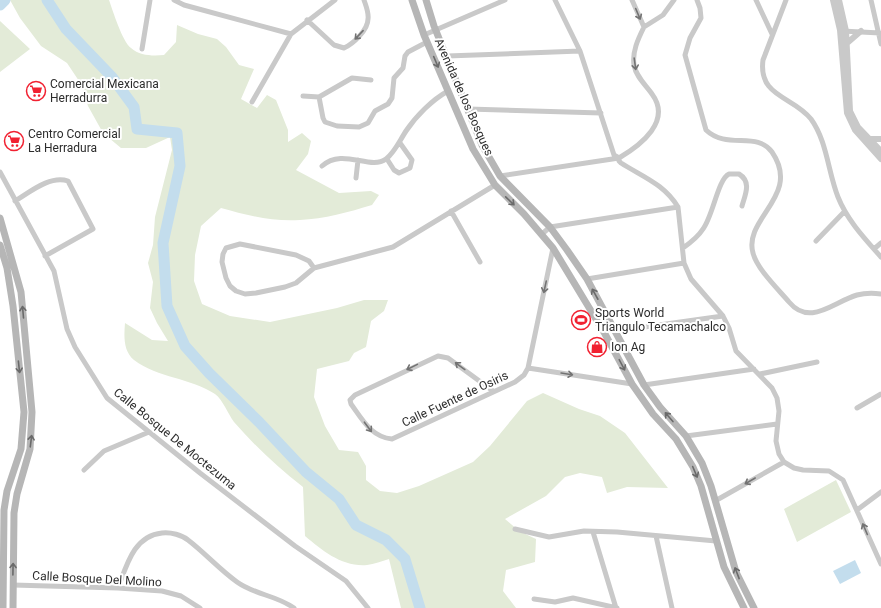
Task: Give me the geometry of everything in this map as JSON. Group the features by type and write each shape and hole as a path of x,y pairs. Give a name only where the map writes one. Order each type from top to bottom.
{"main road":[{"name":"Avenida de los Bosques","path":"412,0 426,38 473,149 495,185 542,234 553,248 602,327 632,384 653,414 676,439 693,467 701,486 724,567 744,608"},
{"name":"Avenida de los Bosques","path":"426,0 436,30 482,144 500,176 550,227 587,279 644,385 660,407 686,436 706,474 736,572 754,608"},
{"path":"0,218 21,292 32,412 30,449 16,494 14,513 13,608"},
{"path":"0,245 7,268 13,306 24,412 21,449 7,491 4,510 3,608"}],"street":[{"path":"142,49 150,0"},
{"path":"174,0 184,5 291,34"},
{"path":"252,102 291,34 307,20 335,0"},
{"path":"307,20 334,45 344,48 349,46 367,24 369,19 364,0"},
{"path":"319,97 325,122 337,126 364,126 375,111 388,104 392,98 394,78 403,68 404,59 408,52 436,30 505,0"},
{"path":"555,0 580,51 614,156 619,158 619,161 622,163 663,188 678,207 684,263 691,279 723,316 729,328 736,351 741,358 760,374 772,388 777,398 779,411 776,441 779,454 784,462 794,468 803,470 821,470 835,474 843,480 881,563"},
{"path":"632,0 644,27"},
{"path":"500,176 619,158 643,140 653,130 658,117 655,98 638,75 635,67 636,46 644,27 663,15 674,0"},
{"path":"697,0 701,18 690,38 685,56 706,130 713,137 724,140 752,141 762,144 771,151 777,162 780,175 775,198 753,233 752,250 756,261 793,307 802,312 816,312 858,294 881,294"},
{"path":"756,0 772,34"},
{"path":"786,0 763,60 762,70 764,78 768,86 776,93 803,110 812,120 819,133 838,197 845,211 881,257"},
{"path":"833,0 846,44 850,111 858,127 879,149 881,159"},
{"path":"839,0 843,31 846,113 855,130 879,149"},
{"path":"871,0 881,44"},
{"path":"843,31 879,33"},
{"path":"846,44 861,32"},
{"path":"447,56 580,51"},
{"path":"303,96 319,97 352,78 371,80"},
{"path":"322,166 329,160 336,158 375,162 387,159 400,143 412,123 437,98 448,91"},
{"path":"468,109 601,113"},
{"path":"869,139 881,139"},
{"path":"387,159 396,172 399,173 410,168 412,160 400,143"},
{"path":"356,178 358,160"},
{"name":"Calle Bosque De Moctezuma","path":"0,172 54,271 67,330 79,354 107,398 148,432 295,546 346,581 368,608"},
{"path":"682,248 695,239 711,217 722,180 726,175 736,173 742,176 746,181 747,187 742,206"},
{"path":"15,201 52,180 60,178 68,181 93,229 45,256"},
{"path":"314,268 309,261 296,255 240,244 226,248 223,254 226,278 230,286 236,291 245,294 285,287 296,283 314,268 393,248 495,185"},
{"path":"542,234 550,227 678,207"},
{"path":"451,211 480,262"},
{"path":"816,241 845,211"},
{"path":"874,249 881,243"},
{"path":"553,248 528,368 632,384"},
{"path":"587,279 684,263"},
{"path":"616,331 723,316"},
{"name":"Calle Fuente de Osiris","path":"493,391 448,358 438,356 355,395 350,400 351,404 373,433 380,437 392,439 515,382 524,375 528,368"},
{"path":"760,374 817,362"},
{"path":"644,385 754,369"},
{"path":"857,408 881,394"},
{"path":"686,436 778,424"},
{"path":"84,470 104,451 148,432"},
{"path":"714,501 784,462"},
{"path":"857,510 881,492"},
{"path":"515,529 548,537 594,532 716,542"},
{"path":"118,588 128,563 138,544 153,534 169,532 187,538 235,580 250,591 284,601 294,608"},
{"path":"534,599 555,602 573,598 616,608 594,532"},
{"path":"656,536 672,608"},
{"name":"Calle Bosque Del Molino","path":"13,585 118,588 162,592 181,596 200,608"}],"green space":[{"path":"10,0 109,0 124,39 135,51 147,55 164,55 176,42 177,25 198,34 217,39 226,47 239,65 254,69 241,99 257,108 267,95 276,100 288,130 288,142 302,133 311,141 308,154 296,170 339,193 371,191 379,195 372,205 336,215 309,219 270,219 221,208 201,226 195,255 194,281 202,304 230,316 270,322 337,308 364,300 388,300 384,311 371,321 366,347 354,353 349,361 317,369 314,397 325,426 339,450 358,452 366,466 366,480 380,491 397,493 419,486 473,462 490,446 527,401 543,393 579,409 600,416 625,433 668,488 627,487 607,493 602,477 580,473 565,477 546,496 505,519 519,531 536,539 535,562 506,570 503,591 516,608 401,608 389,559 370,565 358,565 341,561 333,557 305,536 303,487 275,464 250,439 234,422 223,403 215,394 196,384 153,371 143,366 130,356 126,348 125,323 152,340 168,341 150,308 153,282 148,263 153,245 155,217 172,150 170,137 146,148 121,148 103,133 88,106 81,84 67,63 41,46 20,18"},
{"path":"0,21 30,49 0,72"},
{"path":"836,480 851,512 797,542 784,509"}],"water":[{"path":"855,560 861,573 840,584 833,571"}],"waterway":[{"path":"0,5 5,0"},
{"path":"47,0 66,29 112,77 134,107 137,129 177,133 180,166 163,243 167,306 185,346 209,373 259,422 306,472 339,499 356,525 386,540 405,559 420,608"}],"place":[{"name":"Comercial Mexicana Herradurra","path":"36,91"},
{"name":"Centro Comercial La Herradura","path":"14,141"},
{"name":"Sports World Triangulo Tecamachalco","path":"581,320"},
{"name":"Ion Ag","path":"597,347"}]}
